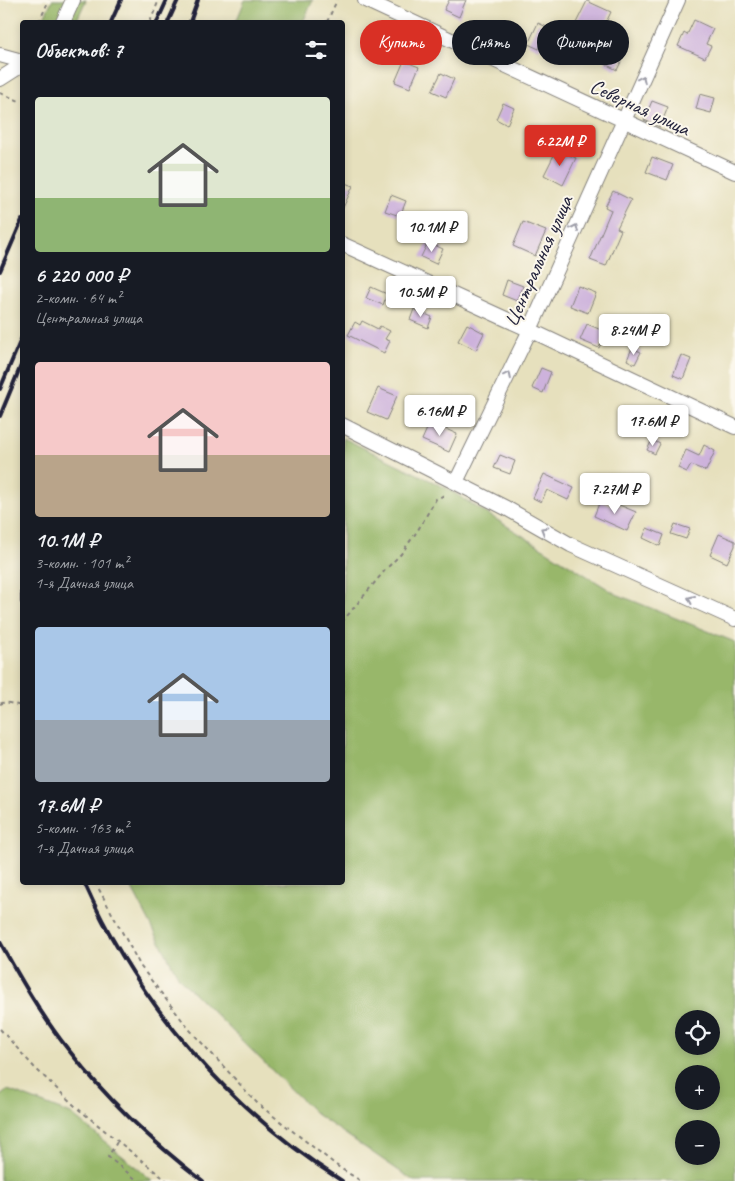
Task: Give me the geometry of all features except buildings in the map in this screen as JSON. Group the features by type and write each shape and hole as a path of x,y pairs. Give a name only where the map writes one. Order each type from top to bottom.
{"street":[{"path":"64,20 73,0"},
{"name":"Северная улица","path":"365,0 735,172"},
{"name":"Центральная улица","path":"456,482 530,330 678,0"},
{"path":"0,55 20,60"},
{"path":"0,79 20,66"},
{"path":"345,245 735,427"},
{"path":"345,426 506,508 571,545 735,619"}],"path":[{"path":"40,20 48,0"},
{"path":"151,20 160,0"},
{"path":"328,20 338,0"},
{"path":"0,92 20,101"},
{"path":"345,618 401,554 436,499 451,492 456,482"},
{"path":"0,704 5,702 20,706"},
{"path":"97,885 141,967 189,1029 258,1104 340,1168 361,1181"},
{"path":"0,1029 34,1067 77,1108 167,1181"},
{"path":"117,1142 108,1157 138,1181"}],"green space":[{"path":"52,0 69,0 60,20 43,20"},
{"path":"77,0 86,0 77,20 68,20"},
{"path":"245,0 313,0 304,20 237,20"},
{"path":"345,439 446,488 616,594 735,642 735,1181 414,1181 316,1114 179,978 130,885 345,885"},
{"path":"8,1090 71,1114 153,1181 0,1181 0,1096"}],"railway":[{"path":"112,20 121,0"},
{"path":"158,20 167,0"},
{"path":"169,20 178,0"},
{"path":"191,20 198,0"},
{"path":"0,271 20,225"},
{"path":"0,389 20,342"},
{"path":"0,416 20,368"},
{"path":"85,885 106,927 131,970 191,1051 225,1087 262,1121 301,1153 342,1181"},
{"path":"0,942 23,983 57,1035 82,1066 130,1119 203,1181"}]}
